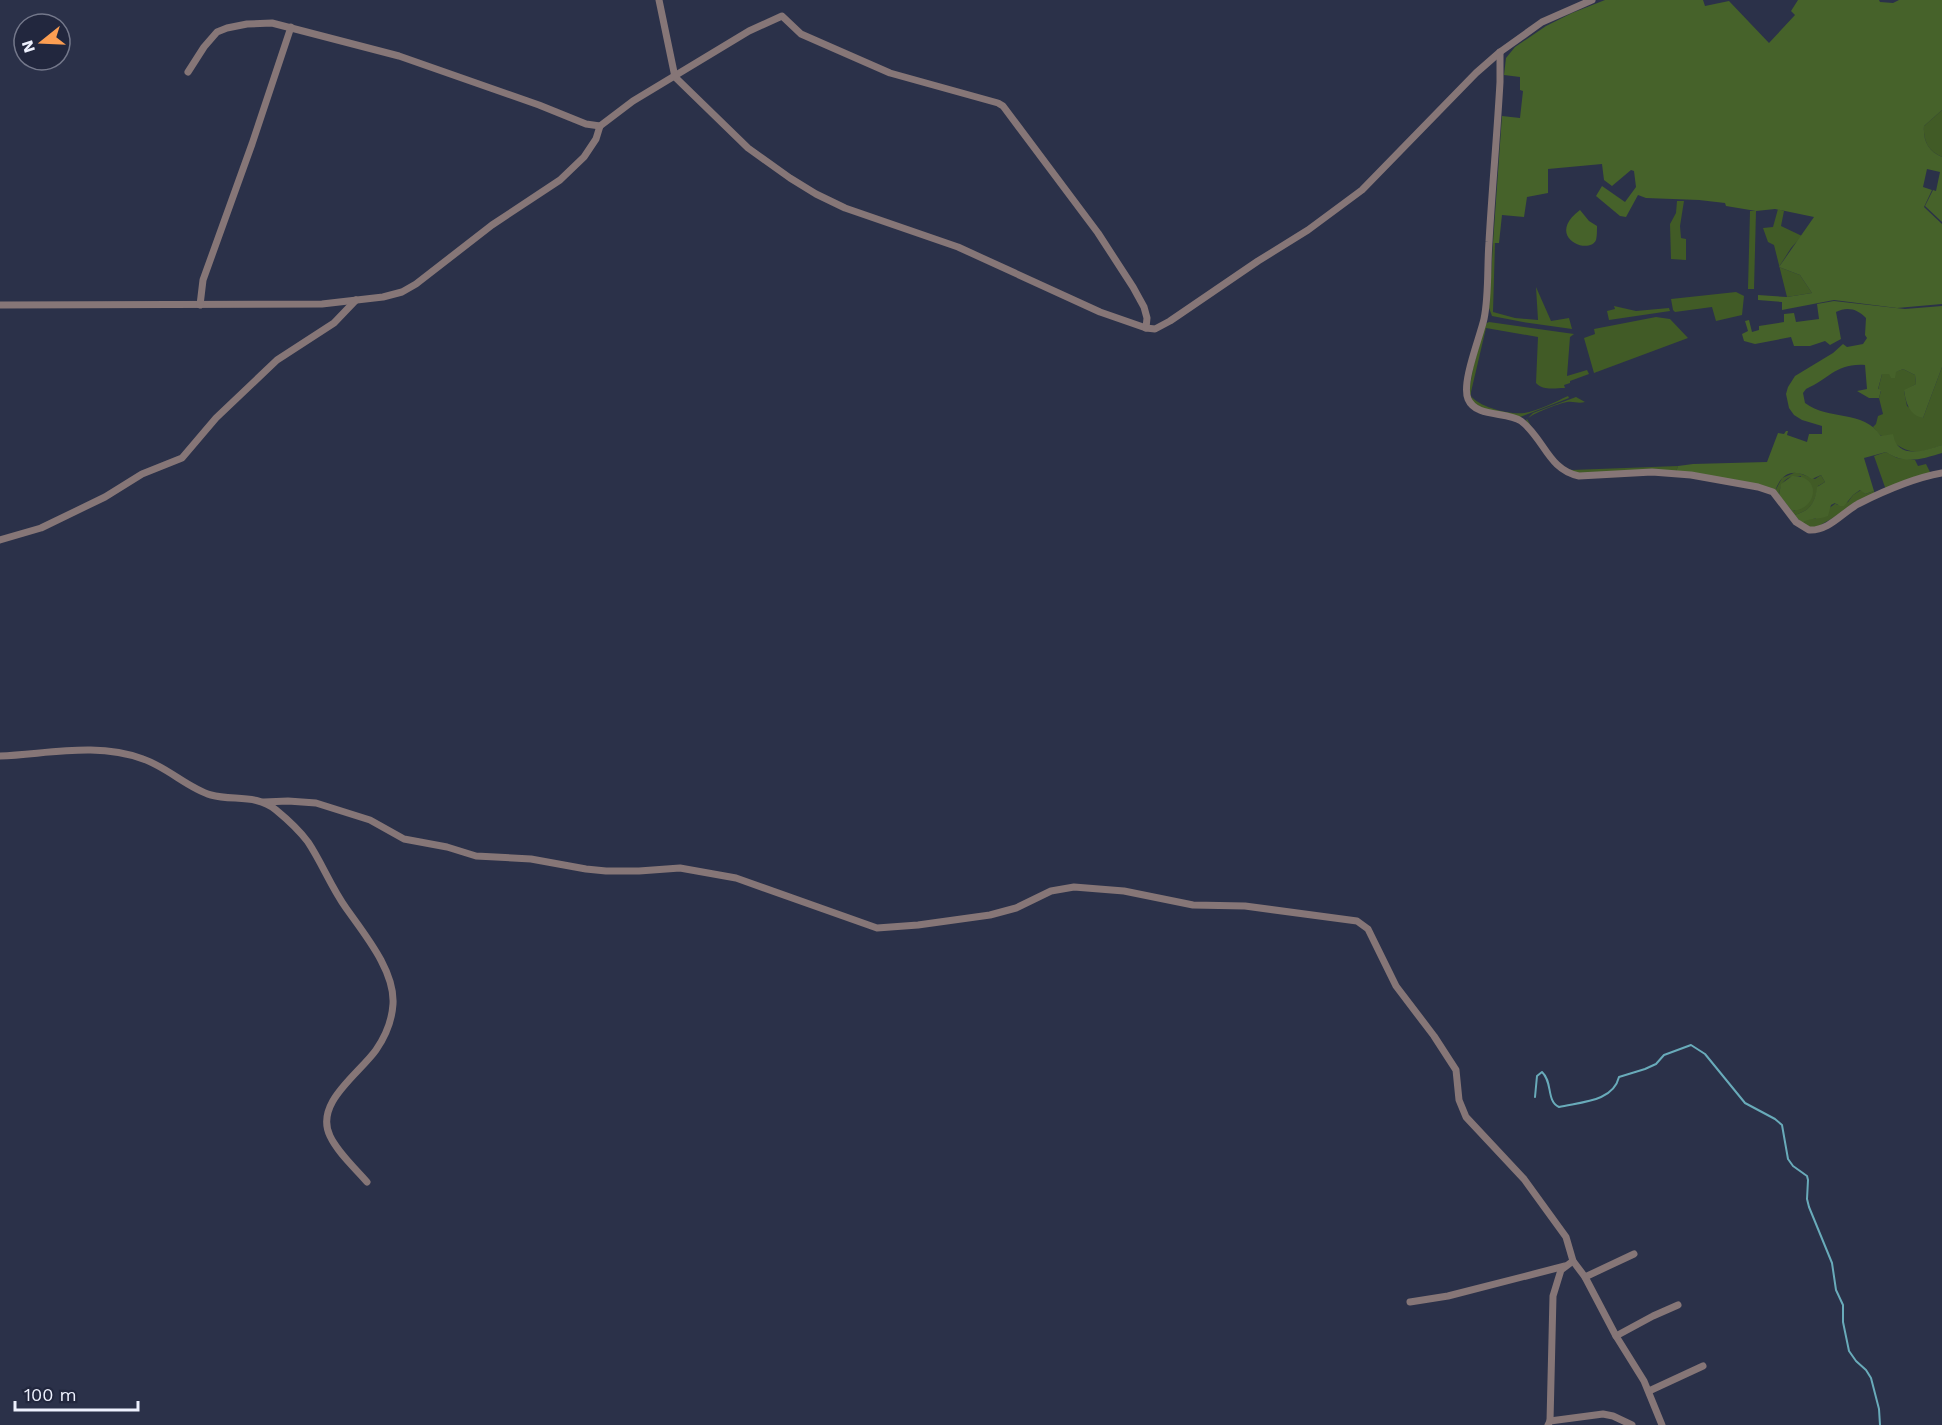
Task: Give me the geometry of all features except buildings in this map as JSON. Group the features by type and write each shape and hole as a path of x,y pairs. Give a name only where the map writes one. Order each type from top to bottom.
{"street":[{"path":"659,0 675,77 709,112 761,159 816,194 845,208 958,247 1100,312 1155,329 1353,198 1476,73 1500,52 1542,22 1592,0"},
{"path":"0,305 322,304 393,295 416,284 492,225 560,180 584,157 596,139 600,126 633,101 749,31 782,16 801,34 890,73 998,103 1010,114 1098,233 1144,307 1148,318 1146,328"},
{"path":"188,72 217,32 261,22 291,27 399,56 586,124 600,126"},
{"path":"200,305 203,280 291,27"},
{"path":"1500,52 1499,104 1484,318 1468,384 1467,396 1471,404 1481,410 1518,419 1536,436 1554,464 1569,474 1579,476 1644,472 1672,473 1758,487 1773,492 1796,522 1809,531 1825,527 1856,505 1889,490 1942,473"},
{"path":"0,540 41,528 105,497 142,474 182,458 211,424 277,360 334,323 356,300"},
{"path":"0,756 68,750 120,751 159,765 203,792 220,797 264,802 316,803 380,824 404,839 476,856 537,860 606,871 680,868 736,878 877,928 908,927 990,915 1017,908 1051,891 1074,887 1124,891 1193,905 1245,906 1357,921 1368,929 1396,986 1434,1036 1456,1070 1461,1110 1524,1179 1560,1227 1566,1237 1573,1261 1585,1277 1616,1336 1649,1391 1662,1425"},
{"path":"264,802 274,808 307,840 339,899 385,968 393,987 393,1007 381,1042 334,1099 326,1120 330,1138 367,1182"},
{"path":"1585,1277 1634,1254"},
{"path":"1573,1261 1561,1270 1553,1296 1549,1423 1603,1414 1632,1425"},
{"path":"1410,1302 1448,1296 1566,1266"},
{"path":"1616,1336 1678,1305"},
{"path":"1649,1391 1703,1366"}],"green space":[{"path":"1605,0 1703,0 1705,6 1729,1 1769,43 1795,15 1791,11 1798,0 1879,0 1893,3 1899,0 1942,0 1942,110 1924,126 1924,131 1930,149 1942,157 1942,222 1925,206 1933,190 1936,191 1940,172 1927,169 1923,187 1932,190 1924,207 1942,224 1942,304 1897,308 1834,300 1782,310 1782,302 1758,300 1758,295 1787,297 1812,293 1800,275 1779,267 1814,217 1775,209 1756,211 1726,206 1725,203 1646,198 1638,195 1626,217 1620,216 1596,196 1602,186 1625,202 1636,187 1634,171 1631,170 1612,186 1604,180 1602,164 1548,169 1548,193 1527,197 1524,217 1502,215 1499,243 1493,243 1502,116 1520,118 1523,91 1520,90 1520,77 1504,75 1506,58 1515,47 1546,26"},
{"path":"1942,110 1942,157 1930,149 1926,141 1924,126"},
{"path":"1677,201 1684,201 1680,226 1681,238 1686,239 1686,260 1671,259 1670,224 1676,213"},
{"path":"1778,209 1784,211 1781,226 1802,236 1779,266 1774,245 1768,242 1763,228 1773,227"},
{"path":"1580,210 1589,221 1597,226 1596,240 1585,246 1578,245 1567,236 1566,228 1570,220"},
{"path":"1750,211 1756,211 1754,289 1748,289"},
{"path":"1493,243 1495,243 1493,312 1515,318 1538,320 1536,287 1551,321 1569,318 1572,329 1492,316 1489,308"},
{"path":"1780,267 1800,275 1812,293 1787,297"},
{"path":"1736,292 1744,296 1742,315 1716,321 1712,307 1675,312 1673,310 1671,299"},
{"path":"1834,301 1905,309 1942,306 1942,367 1923,418 1914,414 1907,404 1904,390 1916,384 1915,375 1903,369 1896,372 1895,378 1891,378 1889,374 1882,374 1878,389 1881,390 1879,398 1869,398 1857,391 1867,389 1865,365 1847,366 1833,372 1803,393 1805,403 1814,408 1865,422 1881,436 1893,434 1900,448 1920,451 1942,445 1942,453 1914,460 1893,456 1886,452 1864,458 1874,491 1865,494 1860,490 1844,506 1835,503 1831,505 1828,516 1802,523 1794,515 1811,505 1817,487 1825,482 1821,475 1812,479 1800,473 1790,473 1781,479 1775,491 1676,472 1678,466 1693,464 1767,462 1778,433 1784,434 1788,431 1787,435 1807,442 1809,434 1822,434 1822,426 1794,415 1789,408 1786,394 1788,387 1795,376 1833,353 1843,344 1847,347 1863,344 1867,338 1865,335 1866,318 1852,309 1836,312 1841,339 1830,345 1825,341 1810,346 1794,346 1791,337 1755,344 1744,341 1742,334 1748,331 1745,321 1749,320 1752,332 1759,330 1759,326 1784,322 1784,314 1794,313 1796,322 1819,319 1817,304"},
{"path":"1614,306 1636,311 1669,308 1670,311 1609,320 1607,311 1615,309"},
{"path":"1656,317 1670,319 1688,338 1594,373 1584,338 1595,334 1594,329"},
{"path":"1489,322 1574,334 1570,337 1567,376 1587,370 1589,374 1570,381 1564,385 1565,388 1539,386 1536,383 1538,337 1486,328 1471,392 1475,400 1495,409 1524,413 1568,396 1569,398 1520,417 1482,408 1473,402 1469,391 1485,324"},
{"path":"1942,367 1942,445 1928,450 1910,451 1879,434 1873,427 1878,416 1883,414 1879,398 1881,391 1878,390 1882,374 1903,369 1915,375 1916,384 1904,391 1907,406 1923,418"},
{"path":"1576,397 1585,402 1563,403 1527,419 1533,413"},
{"path":"1526,420 1552,456 1572,470 1678,466 1676,472 1647,470 1575,474 1561,467 1550,455 1539,440"},
{"path":"1886,452 1897,458 1915,460 1918,466 1926,464 1931,474 1886,490 1874,456"},
{"path":"1796,472 1815,479 1821,475 1825,482 1818,486 1814,501 1808,508 1794,515 1792,511 1795,511 1801,476 1785,480 1779,495 1775,491 1782,478"},
{"path":"1792,476 1802,477 1808,481 1813,492 1807,505 1792,511 1779,495 1781,484"},
{"path":"1861,490 1865,494 1874,491 1875,494 1817,527 1810,527 1802,523 1809,518 1815,519 1836,503 1837,505 1848,502"}],"waterway":[{"path":"1535,1097 1537,1076 1542,1072 1552,1100 1559,1107 1595,1100 1610,1092 1619,1077 1645,1069 1656,1064 1664,1055 1691,1045 1705,1054 1745,1103 1782,1125 1788,1159 1793,1166 1807,1176 1807,1199 1832,1263 1836,1290 1843,1305 1843,1322 1849,1351 1871,1378 1879,1409 1880,1425"}]}
